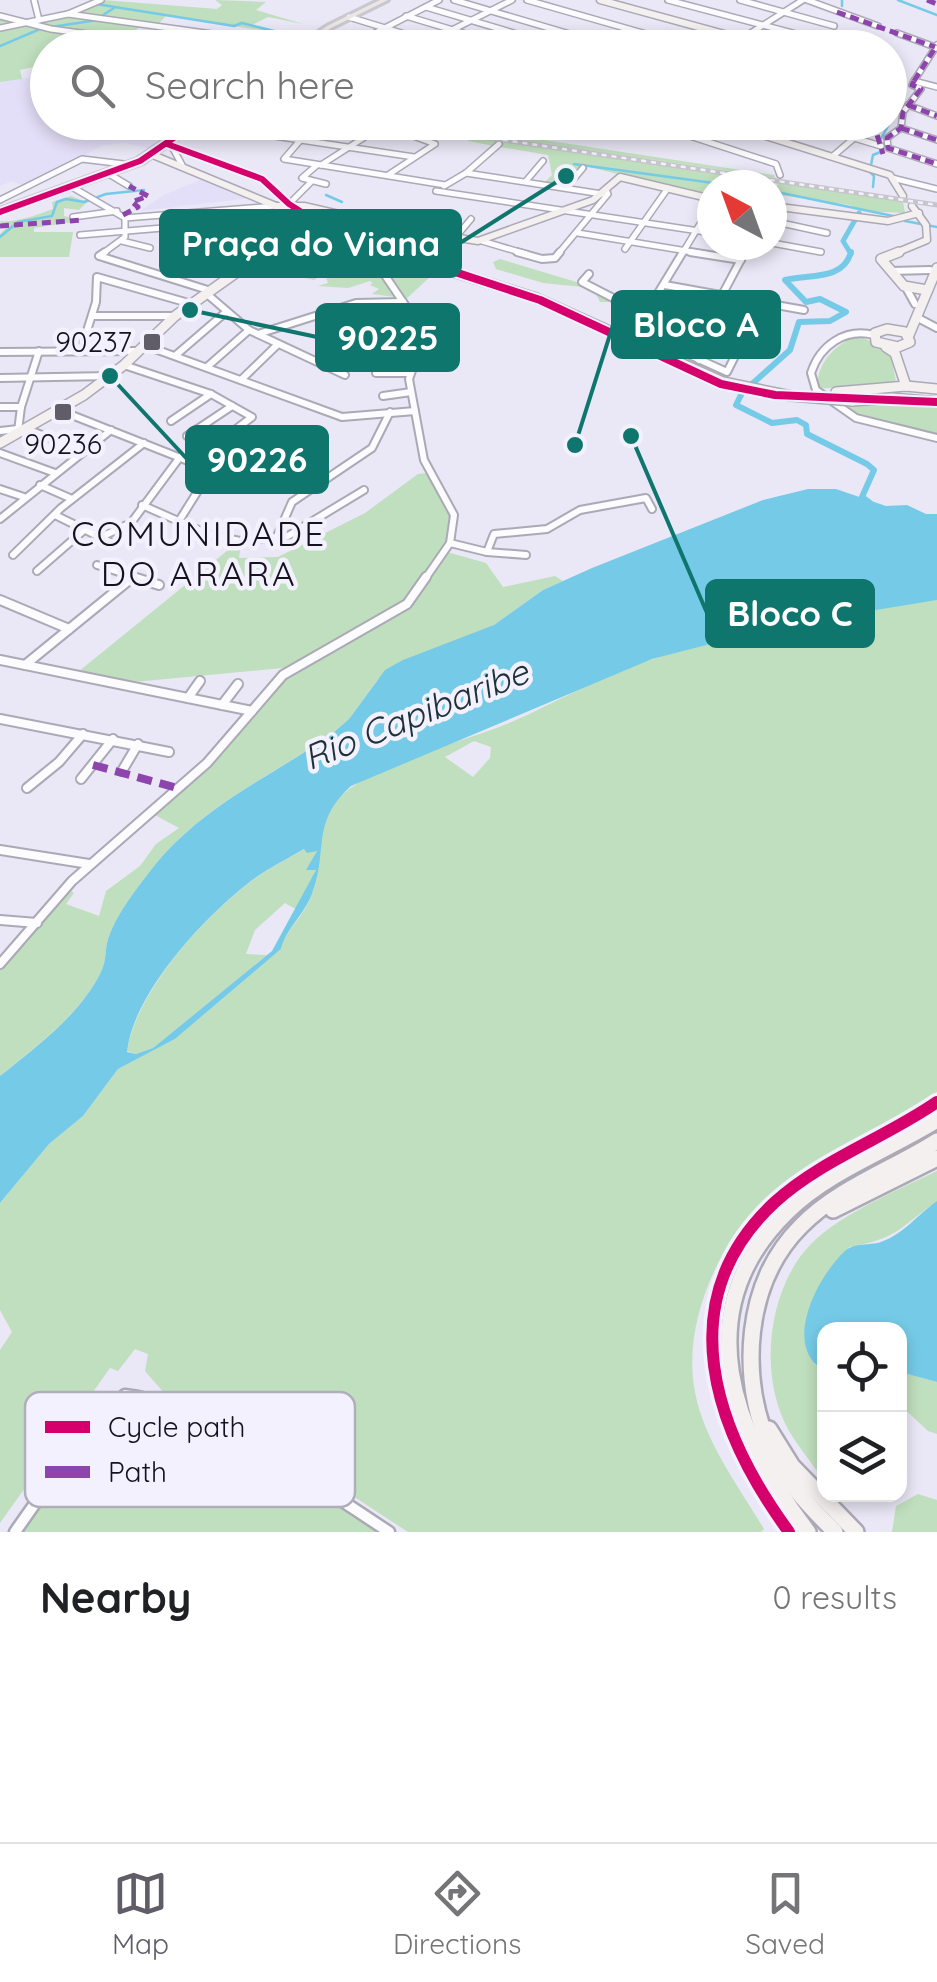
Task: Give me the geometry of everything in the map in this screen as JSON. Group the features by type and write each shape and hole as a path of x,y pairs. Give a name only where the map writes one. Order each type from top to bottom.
{"main road":[{"path":"326,30 385,0"},
{"path":"0,212 132,165 173,140"}],"street":[{"path":"34,0 39,20"},
{"path":"76,0 87,6"},
{"path":"0,28 68,14 101,0"},
{"path":"378,30 440,0"},
{"path":"454,0 558,30"},
{"path":"406,16 452,30 512,0"},
{"path":"527,0 632,30"},
{"path":"600,0 709,30"},
{"path":"668,0 779,30"},
{"path":"740,0 834,26"},
{"path":"756,30 805,0 878,26"},
{"path":"426,6 507,30"},
{"path":"68,14 180,30"},
{"path":"0,16 63,30"},
{"path":"349,16 393,30"},
{"path":"907,36 936,46 932,59 920,66 912,85 921,89 908,106 937,116"},
{"path":"914,81 937,87"},
{"path":"907,130 937,140"},
{"path":"414,158 300,140 284,157 445,185"},
{"path":"326,184 302,176 361,140"},
{"path":"388,175 434,144 420,140"},
{"path":"702,140 776,164 780,170"},
{"path":"777,140 937,189"},
{"path":"833,156 853,140"},
{"path":"858,140 937,164"},
{"path":"885,147 887,140"},
{"path":"170,142 182,166"},
{"path":"499,144 466,174 436,192 697,230 651,304 632,314"},
{"path":"153,155 276,206 281,218"},
{"path":"0,200 82,160 132,165"},
{"path":"526,181 543,161"},
{"path":"567,187 583,168"},
{"path":"110,174 129,186"},
{"path":"73,217 289,204 482,240 548,260 555,258 608,194 466,174"},
{"path":"482,240 604,192 620,176 697,197"},
{"path":"891,177 903,196"},
{"path":"289,204 312,181"},
{"path":"72,187 122,215 127,232 122,241 97,255 210,293 249,330 345,375"},
{"path":"625,249 668,188"},
{"path":"289,204 332,231 540,300 721,384 852,401 937,395"},
{"path":"787,208 902,220 915,210 927,227 927,240 882,258 915,304"},
{"path":"83,220 122,215"},
{"path":"80,235 281,218"},
{"path":"0,443 59,410 124,365 174,316 254,258 281,218"},
{"path":"455,238 471,219"},
{"path":"787,225 827,234"},
{"path":"0,964 89,864 207,764 289,670 413,600 450,543 454,515 428,471 411,392 410,373 421,333 382,271 334,254 332,231"},
{"path":"578,232 697,253"},
{"path":"122,241 150,248"},
{"path":"787,246 820,252"},
{"path":"699,360 696,344 740,260"},
{"path":"891,271 934,269 931,290"},
{"path":"589,274 582,282 604,291 661,342 726,372 762,302"},
{"path":"81,350 92,316 95,278 192,304"},
{"path":"899,350 910,342 909,335 937,279"},
{"path":"665,284 804,310"},
{"path":"904,286 931,290"},
{"path":"258,334 356,303 403,302"},
{"path":"176,355 226,312"},
{"path":"92,316 174,316"},
{"path":"375,324 414,318"},
{"path":"937,328 916,320 874,334 850,333 817,360 810,374 812,384 826,400 858,417 937,438"},
{"path":"614,335 645,328"},
{"path":"888,328 909,335"},
{"path":"207,366 249,330"},
{"path":"874,334 876,342 899,350"},
{"path":"241,380 277,345"},
{"path":"0,352 141,348 176,355 342,417 415,411"},
{"path":"899,350 906,386"},
{"path":"20,430 21,407 39,351"},
{"path":"393,351 419,351"},
{"path":"124,365 211,394 251,419 215,445"},
{"path":"376,373 410,373"},
{"path":"0,378 110,376"},
{"path":"837,394 906,386 937,395"},
{"path":"382,396 411,392"},
{"path":"792,396 894,392 937,395"},
{"path":"171,421 211,394"},
{"path":"187,436 232,406"},
{"path":"0,407 21,407"},
{"path":"59,410 211,470 208,482 179,521"},
{"path":"278,534 298,496 372,448 390,412"},
{"path":"0,430 20,430 82,451"},
{"path":"0,519 111,430"},
{"path":"13,555 72,499 144,443"},
{"path":"0,454 55,473"},
{"path":"99,538 133,521 180,457"},
{"path":"40,485 72,499"},
{"path":"0,489 24,496"},
{"path":"142,505 234,541 260,541 278,534 288,536 364,490"},
{"path":"487,552 494,534 553,528 580,510 643,498 650,500 652,508"},
{"path":"55,515 114,544"},
{"path":"37,571 83,532"},
{"path":"450,543 487,552 526,555"},
{"path":"52,559 65,564"},
{"path":"97,565 159,585"},
{"path":"25,665 133,577"},
{"path":"0,600 69,628"},
{"path":"0,660 252,711"},
{"path":"188,698 200,680"},
{"path":"222,704 238,684"},
{"path":"0,718 169,752"},
{"path":"27,788 59,762 83,734"},
{"path":"80,779 113,739"},
{"path":"122,771 138,744"},
{"path":"23,777 36,782"},
{"path":"0,850 89,864"},
{"path":"0,920 37,922"},
{"path":"808,1532 762,1472 737,1412 728,1338 740,1281 761,1243 787,1212 817,1189 937,1120"},
{"path":"835,1532 799,1493 775,1457 756,1404 751,1366 754,1314 775,1262 802,1226 845,1193 937,1140"},
{"path":"802,1226 937,1158"},
{"path":"756,1404 792,1466 856,1532"},
{"path":"15,1532 33,1507"},
{"path":"349,1507 389,1532"}],"shaded area":[{"path":"30,78 30,140 164,140 151,149 125,143 103,145 27,187 12,181 0,186 0,82"},
{"path":"484,140 520,140 719,170 697,172"},
{"path":"207,177 251,198 140,211 164,195"},
{"path":"787,180 937,203 937,207 787,185"}],"green space":[{"path":"103,0 217,9 222,5 215,0 266,2 256,10 303,24 268,17 252,25 275,30 260,30 166,16 157,25 72,13"},
{"path":"68,15 143,25 136,30 30,30 30,68 20,70 22,79 0,82 0,16 34,22"},
{"path":"468,140 501,140 697,170 697,193 585,166 566,186 545,182 552,175 548,155 500,147 503,143 494,146"},
{"path":"519,140 544,140 741,170"},
{"path":"787,184 903,202 905,213 861,211 850,205 787,196"},
{"path":"71,196 87,202 79,210 64,208 64,216 73,218 73,222 34,228 34,232 73,232 69,257 0,257 0,234 5,229 0,221 40,214 53,209 52,202"},
{"path":"278,206 289,207 326,231 334,257 368,265 383,275 396,297 372,294 379,289 370,281 348,288 318,286 328,283 323,269 315,272 320,276 314,280 299,277 293,267 303,264 310,253 319,252 306,241 301,243 306,246 296,243 288,248 312,229"},
{"path":"335,234 455,272 452,278 430,277 405,300 383,269 345,258 334,248"},
{"path":"500,259 593,287 615,302 600,302 593,288 543,283 496,269 493,262"},
{"path":"666,286 718,296 692,346 696,357 654,334 636,314 651,308"},
{"path":"860,336 890,351 896,382 818,389 820,371 829,355"},
{"path":"884,400 937,404 937,437 856,415 839,406"},
{"path":"427,473 453,519 446,547 411,600 293,667 134,682 78,672 238,542 239,558 278,557 365,513 418,474"},
{"path":"447,552 486,563 503,587 555,576 563,581 543,590 494,625 378,679 349,719 333,733 236,794 192,828 151,870 126,905 110,933 104,965 92,988 56,1029 0,1076 0,968 27,942 68,889 74,893 66,904 99,916 106,891 140,866 156,844 179,828 155,815 205,771 282,679 412,602"},
{"path":"937,600 937,1092 894,1125 780,1189 740,1229 710,1280 694,1336 695,1392 714,1446 764,1529 408,1532 355,1498 355,1392 163,1392 145,1371 148,1354 135,1349 118,1371 110,1368 93,1392 25,1392 25,1488 0,1523 0,1350 12,1332 0,1310 0,1203 49,1144 83,1116 118,1069 175,1039 281,949 311,897 326,819 340,797 395,764 507,724 653,659 794,622","holes":["474,741 491,747 490,758 473,777 445,757"]},
{"path":"306,848 317,851 311,864 316,870 297,910 285,903 255,930 246,954 267,955 153,1048 136,1054 127,1051 144,1004 194,934 253,880"},
{"path":"937,1171 937,1201 889,1236 849,1247 827,1322 817,1322 817,1471 789,1431 773,1385 772,1334 777,1309 796,1263 811,1244 871,1203"},
{"path":"907,1374 937,1382 937,1434 907,1412"},
{"path":"918,1494 937,1500 937,1532 892,1532 896,1506"},
{"path":"34,1507 350,1507 389,1532 15,1532"}],"water":[{"name":"Rio Capibaribe","path":"808,489 836,489 886,506 907,505 926,514 937,514 937,600 784,625 652,659 351,786 330,812 312,894 281,949 175,1039 118,1069 83,1116 49,1144 0,1203 0,1076 56,1029 92,988 104,965 115,924 171,847 214,810 333,733 349,719 385,670 494,625 543,590 763,500","holes":["304,849 307,853 317,851 306,870 316,870 272,951 153,1048 136,1054 127,1052 142,1005 193,935 251,881"]},
{"path":"937,1201 937,1382 907,1374 907,1322 817,1322 817,1365 805,1345 805,1328 808,1311 824,1277 849,1248 876,1243 904,1229"}],"waterway":[{"path":"842,0 842,6"},
{"path":"898,0 937,15"},
{"path":"96,4 270,30"},
{"path":"100,17 114,8"},
{"path":"51,27 98,20"},
{"path":"0,46 30,33"},
{"path":"871,165 873,155 883,151 880,140"},
{"path":"574,164 697,181"},
{"path":"870,172 874,176 873,187"},
{"path":"0,237 18,222 52,216 57,202 66,199 84,202 106,194 144,190"},
{"path":"787,194 898,217"},
{"path":"326,195 342,202"},
{"path":"850,253 843,241 859,213"},
{"path":"905,221 937,227"},
{"path":"850,253 841,268 833,272 785,280 806,302 820,299 846,312 830,321 799,322 790,350 742,393 736,405 772,423 797,420 806,425 807,434 867,464 874,470 862,497 870,503"}],"railway":[{"path":"504,140 937,205"}],"marked path":[{"path":"927,0 937,4"},
{"path":"837,12 887,30"},
{"path":"907,37 935,47"},
{"path":"914,81 937,45"},
{"path":"907,107 921,89 912,85 914,81"},
{"path":"908,105 937,116"},
{"path":"907,130 937,140"},
{"path":"879,140 883,154"},
{"path":"887,140 888,148 937,164"},
{"path":"123,215 138,207 132,202 148,196 129,186"},
{"path":"0,226 83,220"},
{"path":"93,765 181,789"}],"cycle path":[{"path":"0,212 140,161 171,140"},
{"path":"167,144 262,179 289,204 332,231 540,300 721,384 775,395 937,402"},
{"path":"789,1532 739,1454 722,1411 713,1367 712,1323 721,1280 741,1240 774,1203 813,1175 937,1102"}],"place":[{"name":"Praça do Viana","path":"566,176"},
{"name":"90225","path":"190,310"},
{"name":"90237","path":"152,342"},
{"name":"90226","path":"110,376"},
{"name":"90236","path":"63,412"},
{"name":"Bloco C","path":"631,436"},
{"name":"Bloco A","path":"575,445"}],"district":[{"name":"COMUNIDADE DO ARARA","path":"199,554"}]}
